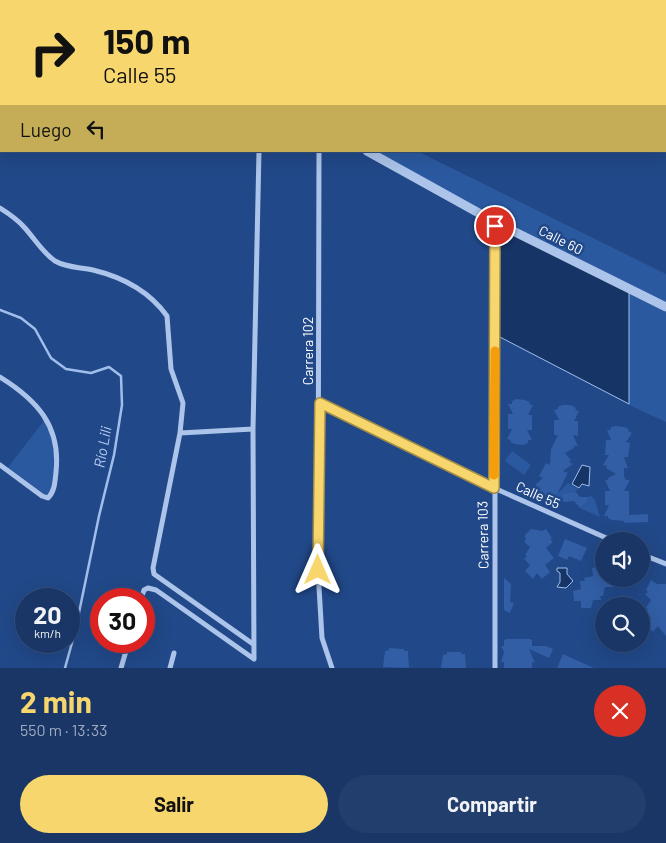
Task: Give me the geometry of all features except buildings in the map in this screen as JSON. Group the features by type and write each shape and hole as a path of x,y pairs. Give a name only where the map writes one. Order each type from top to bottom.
{"street":[{"path":"155,590 254,659 253,429 259,152"},
{"name":"Carrera 102","path":"319,152 320,403 318,570 322,638 332,668"},
{"name":"Calle 60","path":"369,152 495,222 666,307"},
{"path":"0,208 24,226 40,247 54,260 64,265 91,269 111,275 136,287 150,296 167,316 172,369 182,403 180,433 153,568 154,574 253,644"},
{"name":"Carrera 103","path":"495,222 495,668"},
{"path":"0,377 27,396 50,424 56,448 57,463 54,488 51,496 48,498 42,496 0,465"},
{"name":"Calle 55","path":"320,403 494,488 595,533"},
{"path":"180,433 253,429"},
{"path":"650,558 666,564"},
{"path":"125,653 121,667 128,668"},
{"path":"170,668 174,653"}],"shaded area":[{"path":"369,152 419,152 666,274 666,422 629,405 629,289"},
{"path":"495,222 629,289 629,404 496,335"},
{"path":"46,418 56,448 56,476 48,498 6,470"},
{"path":"512,451 531,465 524,475 505,461"},
{"path":"582,465 590,467 589,486 582,484 579,488 572,484"},
{"path":"568,483 578,489 564,502 554,497"},
{"path":"591,496 595,500 600,517 580,508 587,502 587,497"},
{"path":"557,568 567,568 567,574 573,581 566,588 557,587 560,582 560,573 557,571"}],"waterway":[{"name":"Río Lili","path":"0,310 21,318 35,329 51,358 66,369 91,373 109,367 121,376 122,405 114,455 99,516 75,632 65,668"}],"slow traffic":[{"path":"494,475 495,351"}],"route":[{"path":"318,570 320,403 494,488 495,226"}]}
